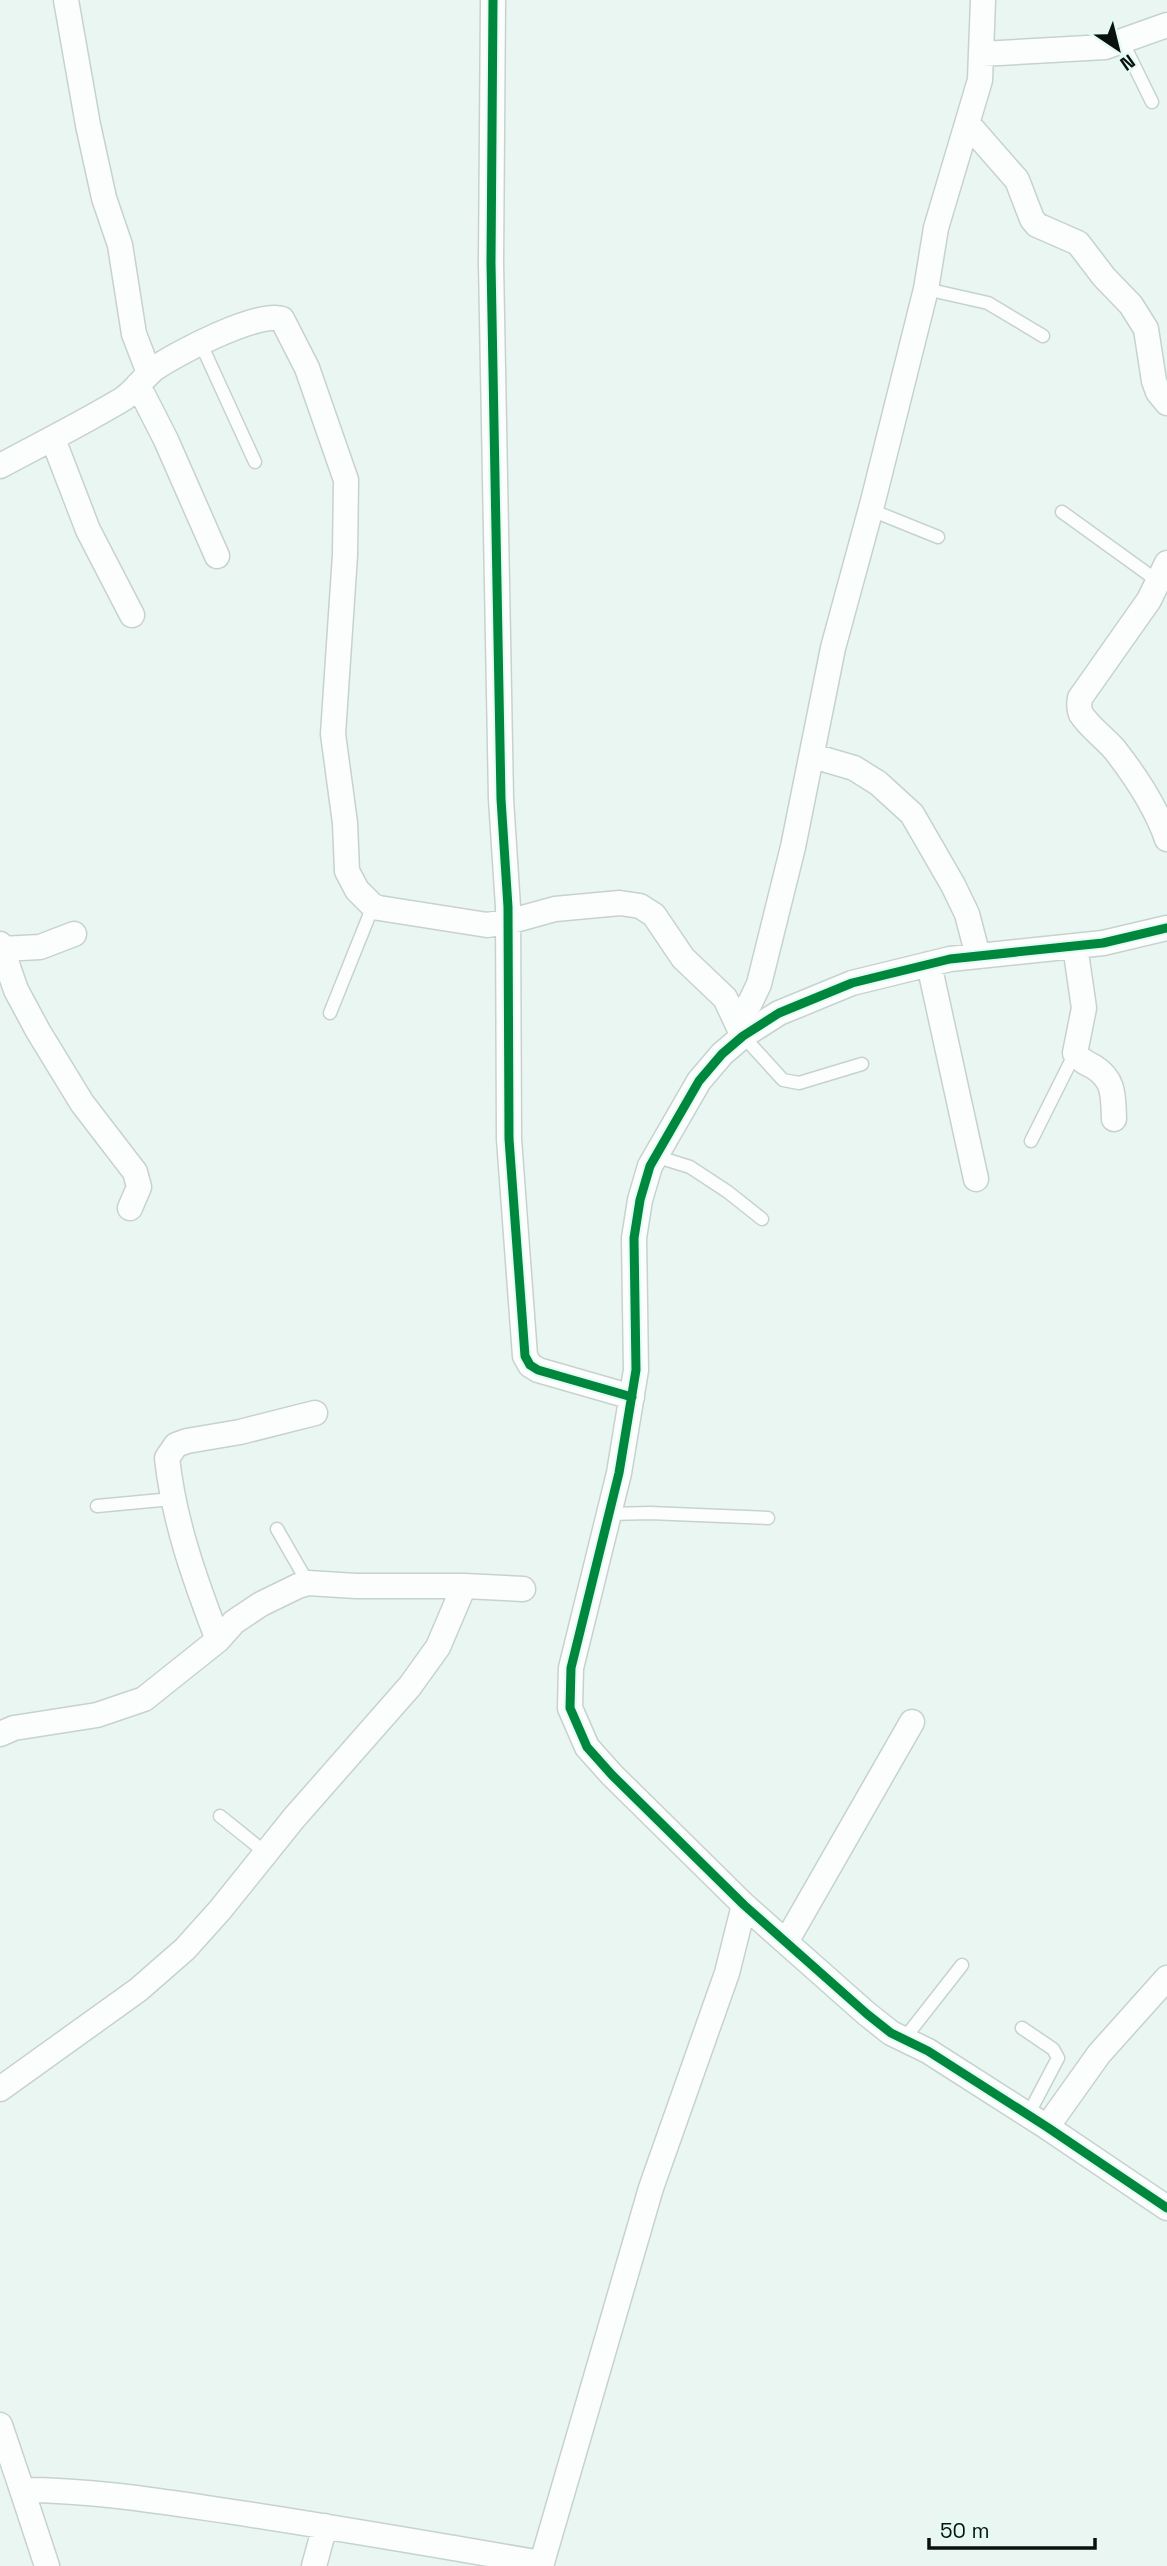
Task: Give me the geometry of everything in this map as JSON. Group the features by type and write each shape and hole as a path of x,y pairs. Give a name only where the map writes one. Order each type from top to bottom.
{"street":[{"path":"66,0 104,198 120,245 144,379 166,440 217,556"},
{"path":"493,0 491,263 501,786 508,922 509,1139 525,1356 537,1370 632,1397"},
{"path":"984,0 980,80 936,228 926,289 871,510 833,648 793,847 759,984 739,1026 722,1054 699,1081 655,1156 640,1200 634,1238 636,1370 620,1473 571,1668 570,1708 587,1746 612,1775 744,1905 867,2014 891,2033 928,2051 1038,2121 1167,2208"},
{"path":"981,54 1105,47 1167,25"},
{"path":"968,124 1017,180 1032,219 1037,225 1078,243 1104,277 1131,305 1146,329 1154,381 1158,392 1167,403"},
{"path":"0,466 126,397 170,359 242,323 276,316 282,318 307,368 346,480 345,555 332,734 345,823 347,871 357,890 373,906 487,925 555,909 620,903 640,906 654,915 683,958 725,998 739,1026"},
{"path":"53,439 88,530 132,615"},
{"path":"1163,573 1080,698 1079,705 1081,714 1161,808 1167,839"},
{"path":"813,756 854,768 878,783 912,814 967,914 978,956"},
{"path":"739,1026 852,983 929,964 1103,943 1166,931"},
{"path":"74,934 40,947 1,946 16,990 38,1031 82,1103 135,1172 139,1187 130,1208"},
{"path":"1074,946 1084,1008 1075,1053 1109,1080 1114,1119"},
{"path":"929,964 976,1180"},
{"path":"218,1640 195,1583 172,1499 167,1458 176,1445 187,1441 240,1432 315,1413"},
{"path":"0,1734 14,1728 97,1715 144,1699 218,1640 234,1622 261,1604 309,1583 523,1590"},
{"path":"0,2089 138,1990 185,1949 410,1686 438,1647 464,1586"},
{"path":"786,1942 912,1723"},
{"path":"22,2490 142,2498 325,2526 541,2565 651,2188 727,1973 744,1905"},
{"path":"1038,2121 1167,1978"},
{"path":"0,2425 47,2566"},
{"path":"314,2566 325,2526"}],"lane":[{"path":"1122,41 1152,102"},
{"path":"926,289 988,303 1043,336"},
{"path":"201,344 255,462"},
{"path":"871,510 938,537"},
{"path":"1062,512 1163,573"},
{"path":"330,1013 373,906"},
{"path":"739,1026 783,1080 791,1083 862,1064"},
{"path":"1031,1141 1075,1053"},
{"path":"655,1156 690,1167 762,1219"},
{"path":"97,1506 172,1499"},
{"path":"609,1514 768,1518"},
{"path":"277,1529 309,1583"},
{"path":"220,1815 266,1853"},
{"path":"904,2039 962,1965"},
{"path":"1022,2028 1053,2049 1058,2058 1038,2121"}],"cycle path":[{"path":"493,0 491,263 501,799 508,907 509,1139 525,1356 530,1365 538,1370 632,1397"},
{"path":"1167,928 1103,943 950,959 852,983 779,1013 743,1036 722,1054 699,1081 650,1166 640,1200 634,1238 636,1370 619,1473 571,1668 570,1708 587,1747 612,1775 744,1905 867,2014 891,2033 928,2051 1167,2208"}]}
